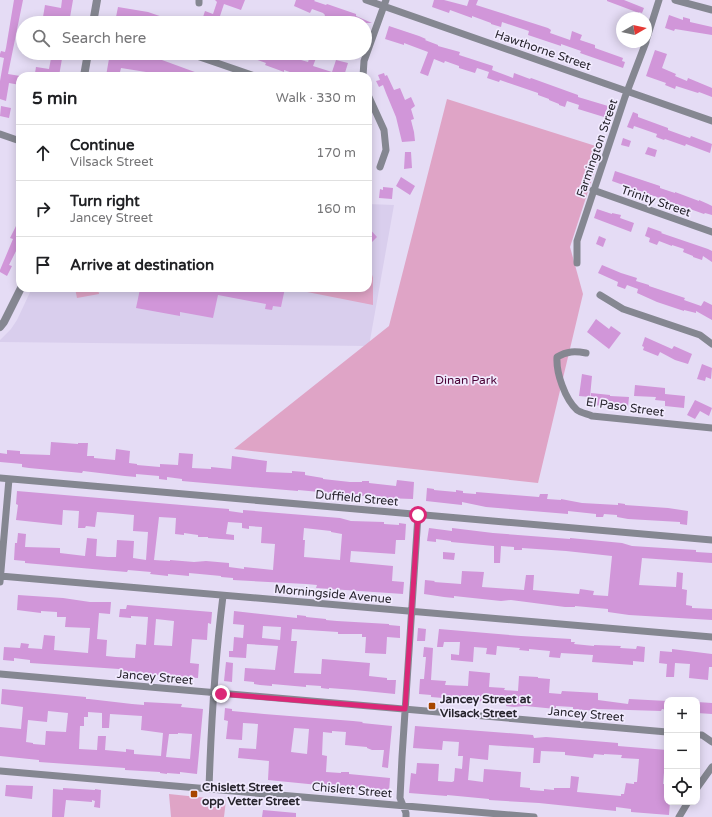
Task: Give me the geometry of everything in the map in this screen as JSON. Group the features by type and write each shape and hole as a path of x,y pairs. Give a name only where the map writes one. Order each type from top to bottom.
{"street":[{"path":"94,16 97,0"},
{"name":"Hawthorne Street","path":"366,0 385,3 627,92 712,121"},
{"name":"Farmington Street","path":"652,23 659,0"},
{"path":"675,0 712,10"},
{"path":"372,39 385,3"},
{"name":"Farmington Street","path":"577,262 577,241 593,190 644,48"},
{"path":"85,72 87,60"},
{"path":"208,60 243,72"},
{"path":"363,72 364,60"},
{"path":"372,104 384,130 386,150 380,167"},
{"path":"0,134 16,140"},
{"name":"Trinity Street","path":"593,190 712,232"},
{"path":"0,327 19,292"},
{"path":"600,295 623,309 700,335 712,344"},
{"name":"El Paso Street","path":"586,353 573,351 564,352 557,357 556,367 564,389 578,412 592,416 712,428"},
{"name":"Duffield Street","path":"0,478 712,540"},
{"path":"0,582 9,479"},
{"path":"406,817 406,813 400,798 418,515"},
{"name":"Morningside Avenue","path":"0,576 712,637"},
{"path":"209,789 217,645 223,596"},
{"name":"Jancey Street","path":"0,674 664,732"},
{"path":"700,735 712,742"},
{"path":"700,784 712,768"},
{"name":"Chislett Street","path":"0,771 534,817"},
{"path":"679,817 686,805"}],"shaded area":[{"path":"372,204 394,205 369,346 0,342 0,340 11,329 30,292 372,292"}],"green space":[{"name":"Dinan Park","path":"447,99 602,148 570,247 583,294 538,483 234,449 389,326"},
{"path":"372,275 373,305 307,292 372,292"},
{"path":"76,292 99,292 99,294 77,298"},
{"path":"169,794 226,800 224,817 171,817"}],"building":[{"path":"14,0 23,0 20,16 16,16 16,35 8,74 16,75 16,84 9,83 6,101 0,99 0,81 4,58 0,57 0,54 1,51 5,52"},
{"path":"62,0 73,0 70,16 43,16 45,5 61,8"},
{"path":"215,0 245,0 241,10 224,4 220,16 203,16 205,11 213,14 217,2"},
{"path":"296,0 315,0 314,1 356,14 356,16 325,16 323,13 312,9 310,13 294,6"},
{"path":"434,0 444,0 467,6 469,0 478,0 476,5 548,28 551,30 550,33 570,40 572,31 582,35 580,40 595,45 595,48 623,58 622,61 625,62 623,68 580,53 581,51 561,44 561,46 528,35 529,31 502,22 501,27 472,16 472,18 450,10 449,13 432,7"},
{"path":"624,0 644,8 642,12 636,12 607,1"},
{"path":"118,7 148,12 160,16 116,16"},
{"path":"669,15 683,20 683,17 690,19 690,22 712,27 712,35 675,29 674,31 665,28"},
{"path":"389,26 419,36 438,46 460,52 459,55 493,66 492,70 513,78 514,73 578,95 578,97 608,106 604,117 578,109 579,105 567,101 565,107 538,95 538,93 500,80 499,82 487,78 489,72 477,68 475,73 459,68 459,66 445,61 444,63 434,59 428,76 420,73 428,52 404,43 404,45 385,39"},
{"path":"655,50 667,54 662,68 687,81 688,78 712,88 712,97 676,86 675,89 665,85 666,83 646,76"},
{"path":"51,60 62,60 60,72 35,72 36,67 49,69"},
{"path":"109,60 162,60 195,72 146,72 121,68 120,72 107,72"},
{"path":"257,60 301,60 308,62 309,60 315,60 313,66 332,72 290,72 284,70 284,72 265,65 266,63"},
{"path":"336,60 348,63 345,72 332,72"},
{"path":"384,73 385,76 387,75 394,90 400,88 405,100 411,97 415,106 411,109 414,119 411,120 415,141 402,142 396,117 383,85 379,87 376,81 380,80 378,75"},
{"path":"1,106 11,108 9,118 0,116"},
{"path":"633,112 638,114 638,117 668,128 668,130 690,138 691,136 712,144 710,153 686,144 685,146 665,139 664,140 656,137 657,134 634,126 633,129 627,127"},
{"path":"623,138 631,141 629,147 621,145"},
{"path":"648,147 657,150 655,157 645,154"},
{"path":"405,152 411,152 412,168 404,169"},
{"path":"615,171 708,204 712,206 712,215 704,214 612,181"},
{"path":"401,177 415,186 410,195 396,186"},
{"path":"383,187 393,188 392,199 379,198 380,189 383,190"},
{"path":"597,209 612,214 621,215 620,218 634,223 631,232 594,218"},
{"path":"16,226 16,251 9,265 12,266 7,276 0,272 0,270 13,239 10,238"},
{"path":"648,227 712,251 712,262 703,256 702,260 693,257 683,252 684,249 672,245 659,241 657,245 649,242 650,238 645,236"},
{"path":"372,231 377,237 372,242"},
{"path":"599,236 606,239 603,247 596,244"},
{"path":"602,265 637,278 636,281 685,298 684,300 701,306 704,301 712,305 712,320 696,311 696,313 684,311 657,302 637,293 638,289 627,285 625,289 617,286 618,282 598,273"},
{"path":"139,292 284,292 281,307 273,306 272,310 265,309 266,304 218,295 213,318 180,312 180,316 136,308"},
{"path":"596,319 609,329 611,326 621,333 609,349 587,332"},
{"path":"645,337 672,349 674,346 692,354 688,364 675,360 660,352 658,356 643,350 644,347 642,346"},
{"path":"702,364 712,368 711,379 706,377 705,381 697,379"},
{"path":"582,374 592,376 590,397 579,396"},
{"path":"635,385 665,388 665,394 685,396 684,408 665,406 665,401 655,400 656,397 634,396"},
{"path":"591,393 629,397 628,407 590,405"},
{"path":"695,400 712,408 709,416 700,411 695,419 687,415"},
{"path":"51,442 78,444 88,443 87,456 94,456 94,458 115,460 116,449 130,451 129,463 137,465 160,467 160,464 178,465 179,453 193,454 192,468 211,469 211,467 231,469 232,456 267,461 266,472 305,472 305,475 323,479 350,482 369,481 369,483 396,486 397,480 414,482 413,499 384,498 193,482 167,477 167,480 159,479 159,476 136,474 136,477 83,471 82,473 29,468 22,467 22,464 0,462 0,453 7,454 7,450 20,451 20,454 50,455"},
{"path":"427,488 456,492 456,490 463,491 463,493 476,494 476,492 539,497 540,494 548,494 547,499 561,499 582,503 618,505 618,503 625,505 668,508 688,511 687,525 680,524 680,522 628,519 617,517 617,515 604,514 603,517 596,517 596,514 568,511 568,514 486,507 462,502 462,505 426,501"},
{"path":"17,491 229,509 229,511 243,513 243,510 340,518 351,521 384,522 384,524 406,524 405,540 396,540 395,554 351,551 350,562 393,566 392,581 404,582 403,594 316,588 317,585 306,584 233,580 233,578 221,576 189,573 189,576 168,574 168,576 150,574 151,572 128,570 127,572 25,563 25,561 14,560 15,543 17,543 18,533 26,534 25,547 60,548 60,553 85,556 87,538 97,539 96,556 108,557 116,557 117,540 134,541 133,558 146,560 148,532 133,531 134,515 112,513 97,512 95,527 86,526 85,528 78,528 79,511 63,510 62,525 16,520 18,505 16,504","holes":["159,517 176,518 175,534 184,535 184,533 208,538 234,540 234,535 226,534 228,522 242,523 242,528 249,529 249,526 262,527 261,543 275,544 273,570 229,567 229,563 206,561 194,562 154,560","304,528 331,531 342,534 340,560 304,557"]},
{"path":"429,528 452,531 452,528 493,533 570,538 622,543 632,546 696,550 696,552 712,553 712,563 642,558 639,585 676,587 677,572 683,573 682,589 687,590 686,605 692,606 692,608 712,609 712,620 629,615 608,612 608,609 575,606 565,607 511,600 501,601 454,596 454,598 424,594 425,580 461,584 462,571 484,572 482,587 524,590 526,575 534,575 533,590 579,594 580,589 594,591 593,595 608,596 612,556 522,548 522,550 514,550 514,547 501,546 500,563 494,563 494,546 436,539 436,542 427,541"},
{"path":"443,552 455,553 454,560 443,559"},
{"path":"18,595 63,598 90,602 111,602 110,614 99,613 97,639 107,640 106,656 135,658 136,644 146,645 148,617 119,617 120,609 126,609 127,605 212,612 211,624 208,623 207,640 192,639 190,663 199,664 198,678 140,674 119,671 119,669 30,663 30,660 14,658 14,661 3,660 4,647 20,648 21,643 29,644 28,648 42,649 44,635 55,636 54,650 88,653 90,628 65,627 66,617 57,617 57,612 41,611 41,613 17,610","holes":["156,619 174,621 172,646 154,645"]},
{"path":"234,611 297,618 297,615 326,620 400,626 400,638 387,637 386,654 365,653 366,637 362,637 362,634 338,634 338,632 292,629 291,641 297,641 294,673 321,674 322,659 370,663 369,676 387,678 387,680 396,680 395,694 329,689 321,688 321,686 306,685 306,687 272,684 272,686 260,685 254,684 254,682 244,681 245,668 275,670 278,646 247,644 246,658 229,657 229,651 233,651 234,637 243,638 244,625 233,624","holes":["263,626 281,627 280,640 262,638"]},
{"path":"418,628 426,629 425,641 417,641"},
{"path":"439,629 571,639 571,642 575,642 574,644 594,646 621,646 620,648 636,649 637,646 645,647 644,662 633,661 633,665 592,662 593,655 561,653 560,658 549,657 550,651 529,649 529,651 519,650 520,648 497,646 496,655 486,654 487,648 474,647 473,662 451,660 451,654 459,655 460,642 444,642 443,647 437,647"},
{"path":"424,647 433,648 431,680 446,681 445,685 468,686 469,671 490,673 489,687 518,691 519,676 538,677 550,679 549,693 561,694 562,691 598,693 598,700 628,704 629,699 664,701 664,709 662,709 661,711 597,709 597,711 556,706 556,709 525,706 514,707 506,706 507,703 431,697 431,695 419,694 420,679 424,679 426,657 423,657"},
{"path":"672,649 712,654 712,667 709,667 708,680 689,678 690,664 675,663 674,677 666,677 667,664 659,663 660,651 672,652"},
{"path":"226,662 233,663 232,682 224,681"},
{"path":"2,689 86,697 86,699 144,705 144,702 182,704 181,707 203,709 197,774 180,772 180,774 167,774 160,772 125,770 125,768 39,762 39,760 0,756 0,727 21,729 23,707 1,704","holes":["48,711 68,713 66,732 46,731 45,745 26,742 28,720 47,722","88,712 102,713 102,728 109,728 110,714 142,716 141,730 163,733 161,756 134,754 134,750 126,749 126,752 105,750 106,736 98,736 97,750 79,749 80,726 84,726 84,717 88,717","169,734 192,734 190,759 166,757"]},
{"path":"700,702 712,703 712,714 700,713"},
{"path":"225,708 232,709 232,711 353,721 392,726 388,768 382,767 384,750 372,750 367,747 345,745 346,732 323,732 322,755 327,756 326,772 349,772 349,774 390,778 389,792 268,780 269,761 238,758 239,748 256,749 258,724 243,723 242,740 226,739 228,721 224,720","holes":["294,728 309,729 307,754 291,752"]},
{"path":"415,726 533,735 534,738 546,737 618,743 618,746 664,750 664,805 670,805 669,815 631,812 631,809 616,807 616,811 447,795 409,793 411,773 416,774 417,763 439,764 438,781 454,781 455,768 462,769 463,756 458,756 459,742 443,741 442,750 413,748","holes":["489,745 534,748 533,763 540,763 541,751 565,752 565,755 593,758 594,754 604,754 622,755 621,758 639,759 637,782 634,782 634,784 626,783 624,794 621,794 621,796 577,792 579,777 571,776 570,788 554,788 554,790 544,789 544,791 530,790 530,788 520,787 521,772 484,769 483,782 468,780 470,758 488,760"]},
{"path":"6,785 33,786 32,799 5,796"},
{"path":"63,788 101,790 100,808 94,807 95,801 92,800 92,802 66,800 64,817 52,817 53,789 63,790"},
{"path":"263,810 296,813 296,817 262,817"}],"place":[{"name":"Jancey Street at Vilsack Street","path":"432,706"},
{"name":"Chislett Street opp Vetter Street","path":"194,794"}],"route":[{"path":"221,694 405,709 418,515"}]}
